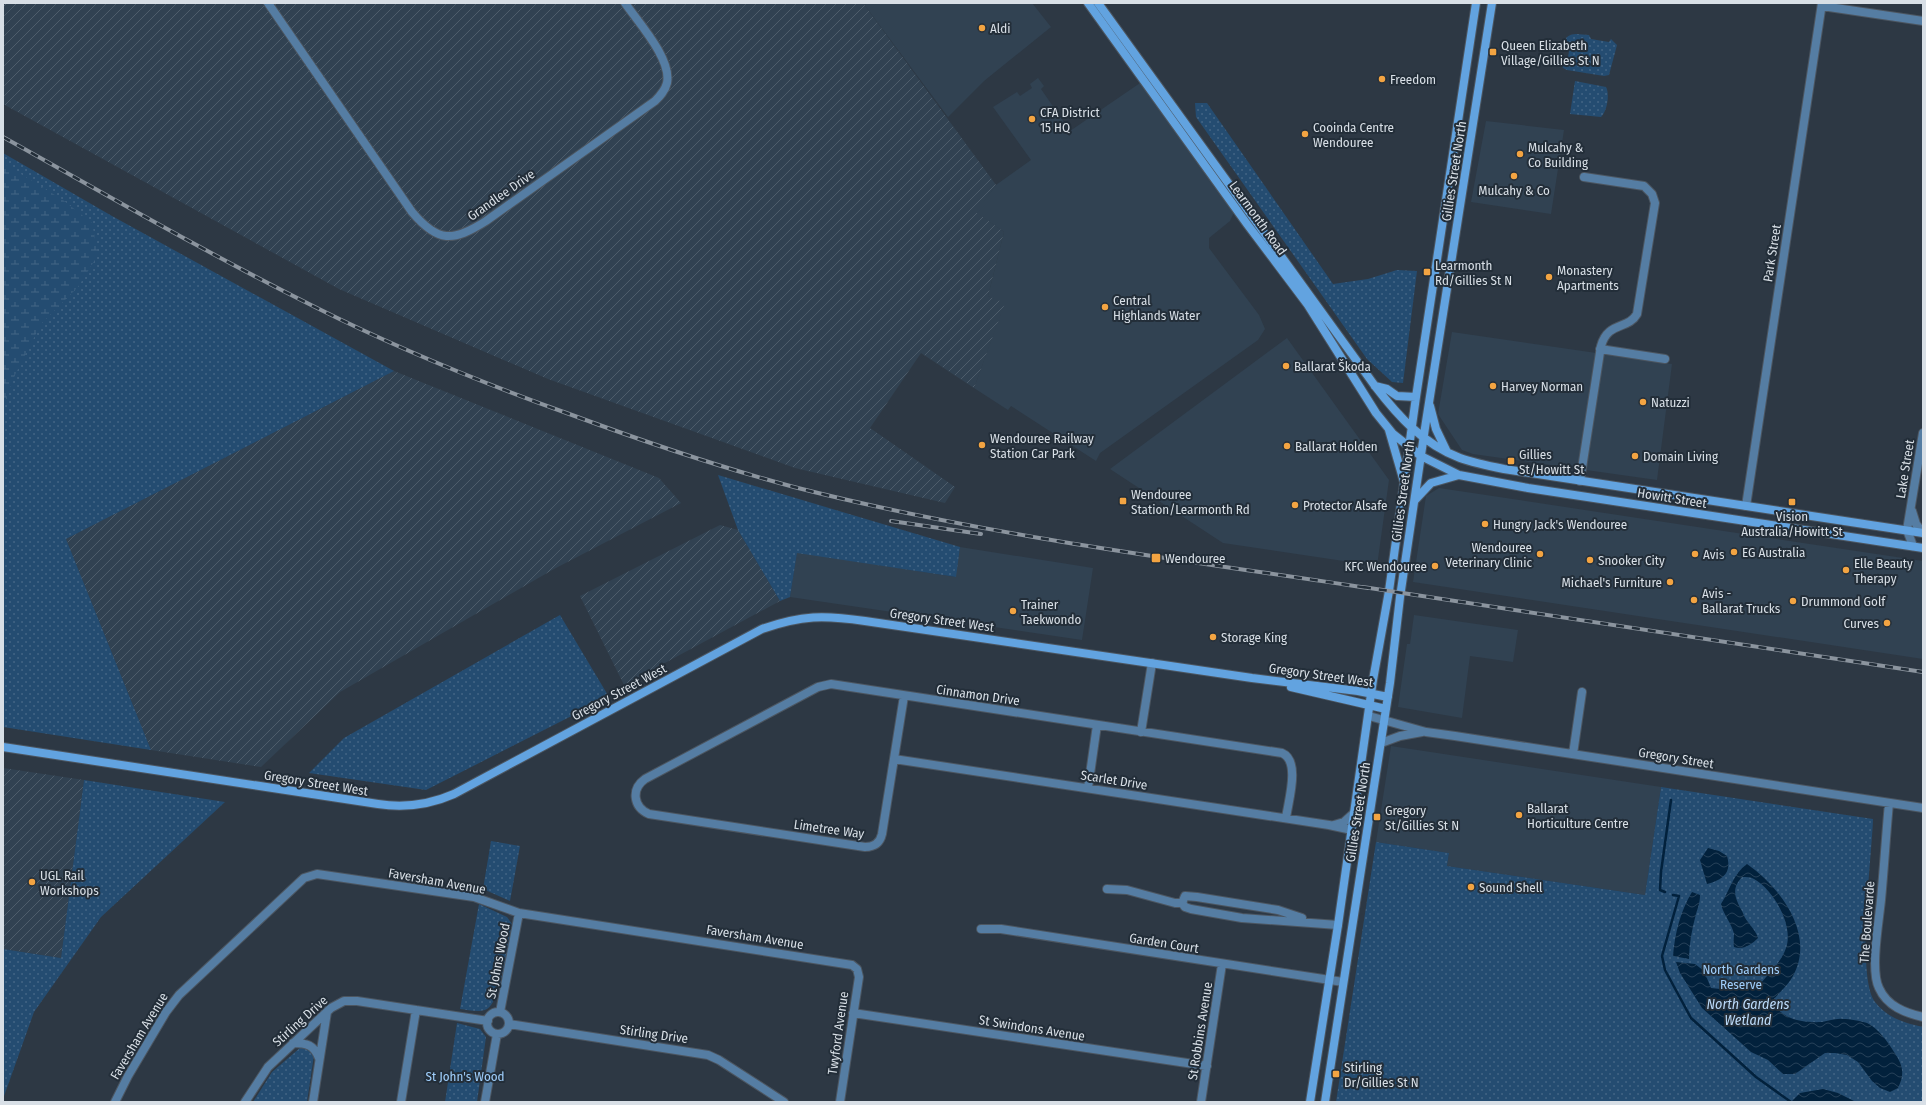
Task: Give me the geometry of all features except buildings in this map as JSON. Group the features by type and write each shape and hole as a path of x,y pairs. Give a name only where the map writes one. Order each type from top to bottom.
{"main road":[{"name":"Learmonth Road","path":"1088,3 1152,86 1176,110 1250,222 1308,305 1363,394 1388,429 1421,456"},
{"name":"Learmonth Road","path":"1098,3 1152,86 1168,116 1388,404 1412,429 1424,438"},
{"name":"Gillies Street North","path":"1310,1102 1338,925 1371,694 1389,591 1416,397 1476,3"},
{"name":"Gillies Street North","path":"1325,1102 1388,697 1414,500 1492,3"},
{"path":"1168,116 1176,110"},
{"path":"1374,386 1387,389 1397,396 1416,397"},
{"path":"1429,402 1436,429 1446,452"},
{"path":"1388,429 1404,483"},
{"name":"Howitt Street","path":"1424,438 1446,452 1470,461 1504,469 1922,532"},
{"name":"Howitt Street","path":"1421,456 1460,475 1578,496 1923,548"},
{"path":"1414,500 1431,483 1460,475"},
{"path":"1578,496 1580,481"},
{"path":"1701,515 1703,500"},
{"name":"Gregory Street West","path":"3,747 378,804 413,805 431,802 454,794 762,630 790,620 814,617 840,617 1388,697"},
{"name":"Gregory Street West","path":"1252,678 1386,709"}],"street":[{"name":"Grandlee Drive","path":"268,3 412,212 424,227 434,233 449,236 470,231 486,221 655,101 663,92 667,83 667,76 662,57 624,3"},
{"path":"1822,4 1923,21"},
{"name":"Park Street","path":"1746,506 1822,4"},
{"path":"1580,481 1600,349 1607,333 1616,327 1630,322 1637,314 1655,201 1652,192 1644,186 1584,177"},
{"path":"1600,349 1665,359"},
{"name":"Lake Street","path":"1907,530 1912,508 1923,433"},
{"name":"Lake Street","path":"1912,508 1916,524 1922,532"},
{"path":"1907,530 1913,546"},
{"path":"1141,732 1152,663"},
{"name":"Cinnamon Drive","path":"635,799 637,787 645,780 818,687 830,684 1284,754 1290,758 1293,768 1286,818"},
{"path":"1573,754 1582,692"},
{"name":"Limetree Way","path":"635,799 641,809 649,814 868,847 877,843 882,836 904,696"},
{"name":"Gregory Street","path":"1369,716 1426,732 1923,808"},
{"path":"1088,788 1097,725"},
{"name":"Gregory Street","path":"1381,743 1407,734 1426,732"},
{"name":"Scarlet Drive","path":"894,759 1286,818 1352,830"},
{"name":"The Boulevarde","path":"1889,803 1878,932 1876,981 1882,993 1892,1004 1906,1012 1923,1017"},
{"name":"Scarlet Drive","path":"1329,825 1342,823 1354,814"},
{"name":"Faversham Avenue","path":"116,1102 124,1082 166,1012 179,995 309,875 322,874 468,896 519,914 844,963 856,967"},
{"path":"1107,889 1127,890 1182,903 1186,908 1237,917 1338,925"},
{"path":"1182,903 1185,896 1239,903 1278,910 1320,923"},
{"path":"1196,910 1197,897"},
{"path":"1237,917 1239,903"},
{"name":"St Johns Wood","path":"500,1012 519,914"},
{"name":"Garden Court","path":"981,930 1001,929 1343,982"},
{"name":"St Robbins Avenue","path":"1202,1102 1222,964"},
{"name":"Twyford Avenue","path":"840,1102 859,976 856,967"},
{"name":"Stirling Drive","path":"245,1102 263,1073 337,1003 346,1000 488,1021"},
{"path":"402,1102 416,1010"},
{"path":"313,1102 327,1012"},
{"path":"500,1012 506,1015 509,1024 506,1030 497,1034 489,1028 488,1021 491,1015 500,1012"},
{"name":"St Swindons Avenue","path":"853,1013 1207,1066"},
{"name":"Stirling Drive","path":"509,1024 708,1055 719,1060 784,1102"},
{"path":"485,1102 497,1034"},
{"path":"293,1043 311,1045 319,1059"}],"shaded area":[{"path":"3,3 863,3 996,185 976,212 1004,232 988,296 1005,303 974,388 921,353 870,428 955,487 945,503 795,468 548,379 339,289 3,104"},
{"path":"863,3 1032,3 1051,27 984,81 948,117"},
{"path":"1038,78 1044,86 1041,89 1070,131 1143,81 1236,208 1230,221 1209,238 1209,248 1259,315 1265,329 1258,340 1100,453 1096,461 1011,406 1008,410 974,388 1004,304 988,296 1004,232 975,212 996,185 1031,160 993,107 1017,92 1020,96 1032,88 1030,84"},
{"path":"1486,121 1564,130 1551,214 1471,202"},
{"path":"1452,332 1672,364 1657,480 1473,454 1462,450 1438,414"},
{"path":"1287,338 1389,480 1377,566 1223,543 1110,469"},
{"path":"394,371 659,478 681,503 554,569 340,692 261,767 151,750 66,539"},
{"path":"1439,488 1923,561 1923,659 1413,582 1426,496"},
{"path":"720,525 738,530 780,601 624,685 580,596"},
{"path":"960,547 1093,568 1082,640 790,597 797,552 955,577"},
{"path":"1414,615 1518,630 1513,662 1470,656 1462,718 1398,707 1407,644 1410,644"},
{"name":"Ballarat Horticulture Centre","path":"1391,746 1661,787 1645,895 1447,866 1449,853 1376,842"},
{"path":"3,768 84,780 61,958 3,949"}],"green space":[{"path":"1576,34 1589,35 1591,39 1609,42 1611,39 1617,45 1609,75 1604,76 1563,68 1561,64 1567,64 1570,44 1564,43 1565,39 1568,36"},
{"path":"1575,81 1606,87 1608,94 1607,103 1605,111 1601,117 1570,114"},
{"path":"1195,103 1207,103 1333,284 1368,279 1397,270 1417,271 1403,383 1392,382 1367,359 1196,117"},
{"path":"3,153 112,216 394,371 66,539 151,750 3,727"},
{"path":"3,163 63,200 92,223 98,255 78,287 41,324 15,375 3,407"},
{"path":"718,475 960,547 956,577 797,553 790,597 780,601 738,530"},
{"path":"560,615 609,697 426,790 309,773 344,738"},
{"path":"84,780 225,802 101,917 34,1012 3,1099 3,949 61,958"},
{"name":"North Gardens Reserve","path":"1661,787 1873,819 1866,915 1869,988 1875,1002 1885,1012 1903,1022 1923,1027 1923,1102 1336,1102 1376,842 1449,853 1447,866 1645,895"},
{"path":"491,841 520,846 510,901 483,889"},
{"path":"479,904 507,917 512,924 504,970 497,994 492,1004 487,1009 477,1011 460,1009"},
{"name":"St John's Wood","path":"457,1023 480,1029 486,1037 477,1102 445,1102"},
{"path":"301,1047 309,1048 314,1055 307,1102 253,1102 272,1072"}],"water":[{"path":"1708,848 1719,851 1727,856 1728,867 1722,878 1707,884 1700,860"},
{"name":"North Gardens Wetland","path":"1747,864 1771,885 1782,898 1791,913 1797,928 1800,944 1799,960 1793,976 1773,1000 1776,1007 1786,1016 1800,1021 1822,1022 1846,1019 1864,1022 1871,1025 1892,1048 1901,1065 1902,1078 1898,1088 1890,1092 1880,1088 1872,1081 1858,1062 1847,1055 1835,1053 1825,1053 1795,1074 1783,1074 1768,1060 1751,1052 1702,1008 1680,973 1676,962 1695,964 1704,971 1711,988 1730,990 1739,986 1761,983 1778,962 1786,948 1788,939 1787,929 1785,919 1780,909 1769,891 1750,877 1742,877 1736,886 1735,894 1745,918 1755,931 1758,938 1747,946 1741,948 1734,947 1733,930 1721,904 1738,872"},
{"path":"1692,892 1700,895 1700,898 1691,936 1689,959 1673,956 1679,923 1684,907"},
{"path":"1823,1089 1838,1093 1856,1102 1791,1102 1800,1093"}],"waterway":[{"path":"1665,892 1660,890 1661,872 1671,800"},
{"path":"1673,895 1679,896 1662,956 1665,970 1691,1018 1756,1077 1791,1102"}],"railway":[{"path":"3,137 198,246 277,288 348,323 411,352 507,391 682,454 794,487 936,519 1080,545 1368,588"},
{"path":"891,521 981,534"},
{"path":"1363,587 1923,672"}],"place":[{"name":"Aldi","path":"982,28"},
{"name":"Queen Elizabeth Village/Gillies St N","path":"1493,52"},
{"name":"Freedom","path":"1382,79"},
{"name":"CFA District 15 HQ","path":"1032,119"},
{"name":"Cooinda Centre Wendouree","path":"1305,134"},
{"name":"Mulcahy & Co Building","path":"1520,154"},
{"name":"Mulcahy & Co","path":"1514,176"},
{"name":"Learmonth Rd/Gillies St N","path":"1427,272"},
{"name":"Monastery Apartments","path":"1549,277"},
{"name":"Central Highlands Water","path":"1105,307"},
{"name":"Ballarat Škoda","path":"1286,366"},
{"name":"Harvey Norman","path":"1493,386"},
{"name":"Natuzzi","path":"1643,402"},
{"name":"Wendouree Railway Station Car Park","path":"982,445"},
{"name":"Ballarat Holden","path":"1287,446"},
{"name":"Domain Living","path":"1635,456"},
{"name":"Gillies St/Howitt St","path":"1511,461"},
{"name":"Wendouree Station/Learmonth Rd","path":"1123,501"},
{"name":"Vision Australia/Howitt St","path":"1792,502"},
{"name":"Protector Alsafe","path":"1295,505"},
{"name":"Hungry Jack's Wendouree","path":"1485,524"},
{"name":"EG Australia","path":"1734,552"},
{"name":"Wendouree Veterinary Clinic","path":"1540,554"},
{"name":"Avis","path":"1695,554"},
{"name":"Wendouree","path":"1156,558"},
{"name":"Snooker City","path":"1590,560"},
{"name":"KFC Wendouree","path":"1435,566"},
{"name":"Elle Beauty Therapy","path":"1846,570"},
{"name":"Michael's Furniture","path":"1670,582"},
{"name":"Avis - Ballarat Trucks","path":"1694,600"},
{"name":"Drummond Golf","path":"1793,601"},
{"name":"Trainer Taekwondo","path":"1013,611"},
{"name":"Curves","path":"1887,623"},
{"name":"Storage King","path":"1213,637"},
{"name":"Ballarat Horticulture Centre","path":"1519,815"},
{"name":"Gregory St/Gillies St N","path":"1377,817"},
{"name":"UGL Rail Workshops","path":"32,882"},
{"name":"Sound Shell","path":"1471,887"},
{"name":"Stirling Dr/Gillies St N","path":"1336,1074"}]}
